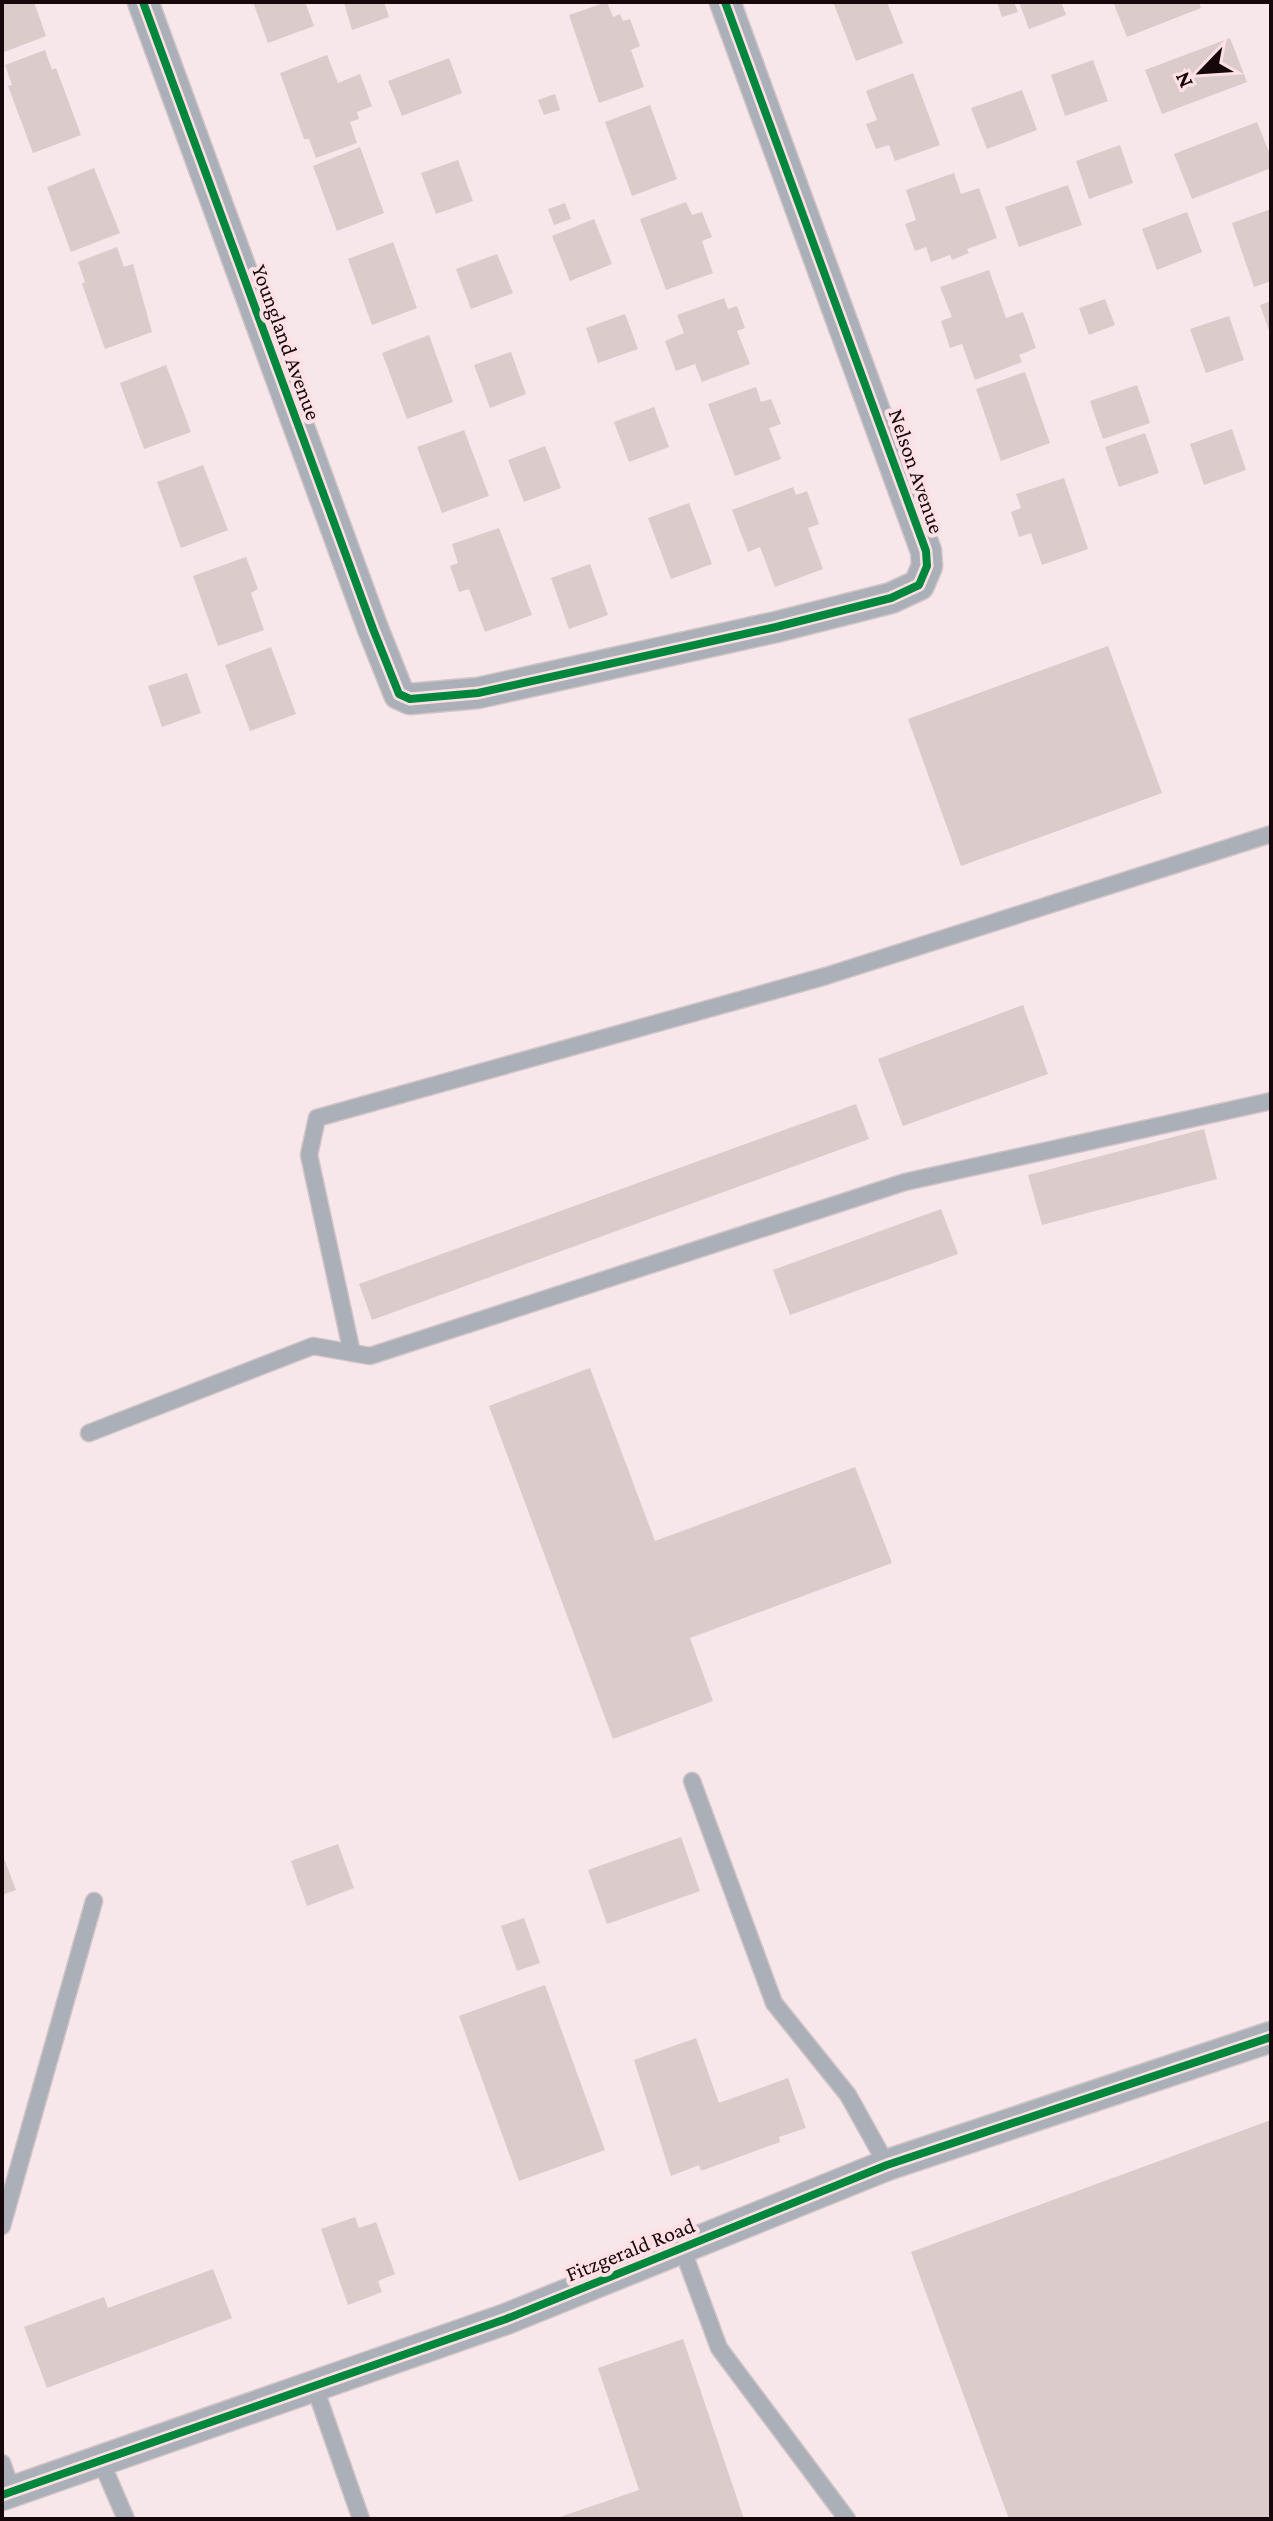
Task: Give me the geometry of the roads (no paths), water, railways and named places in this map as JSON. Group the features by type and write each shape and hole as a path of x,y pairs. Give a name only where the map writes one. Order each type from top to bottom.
{"street":[{"name":"Youngland Avenue","path":"143,2 399,694"},
{"name":"Nelson Avenue","path":"399,694 410,699 478,693 791,623 891,598 919,585 927,566 926,551 725,2"},
{"name":"Fitzgerald Road","path":"5,2483 100,2459 506,2319 887,2165 1271,2037"}],"lane":[{"path":"352,1353 309,1155 317,1118 826,976 1271,834"},
{"path":"89,1433 313,1346 370,1356 905,1182 1271,1101"},
{"path":"692,1781 774,2003 848,2095 887,2165"},
{"path":"2,2226 94,1901"},
{"path":"682,2248 719,2348 847,2519"},
{"path":"314,2385 361,2519"},
{"path":"100,2459 126,2519"}]}
